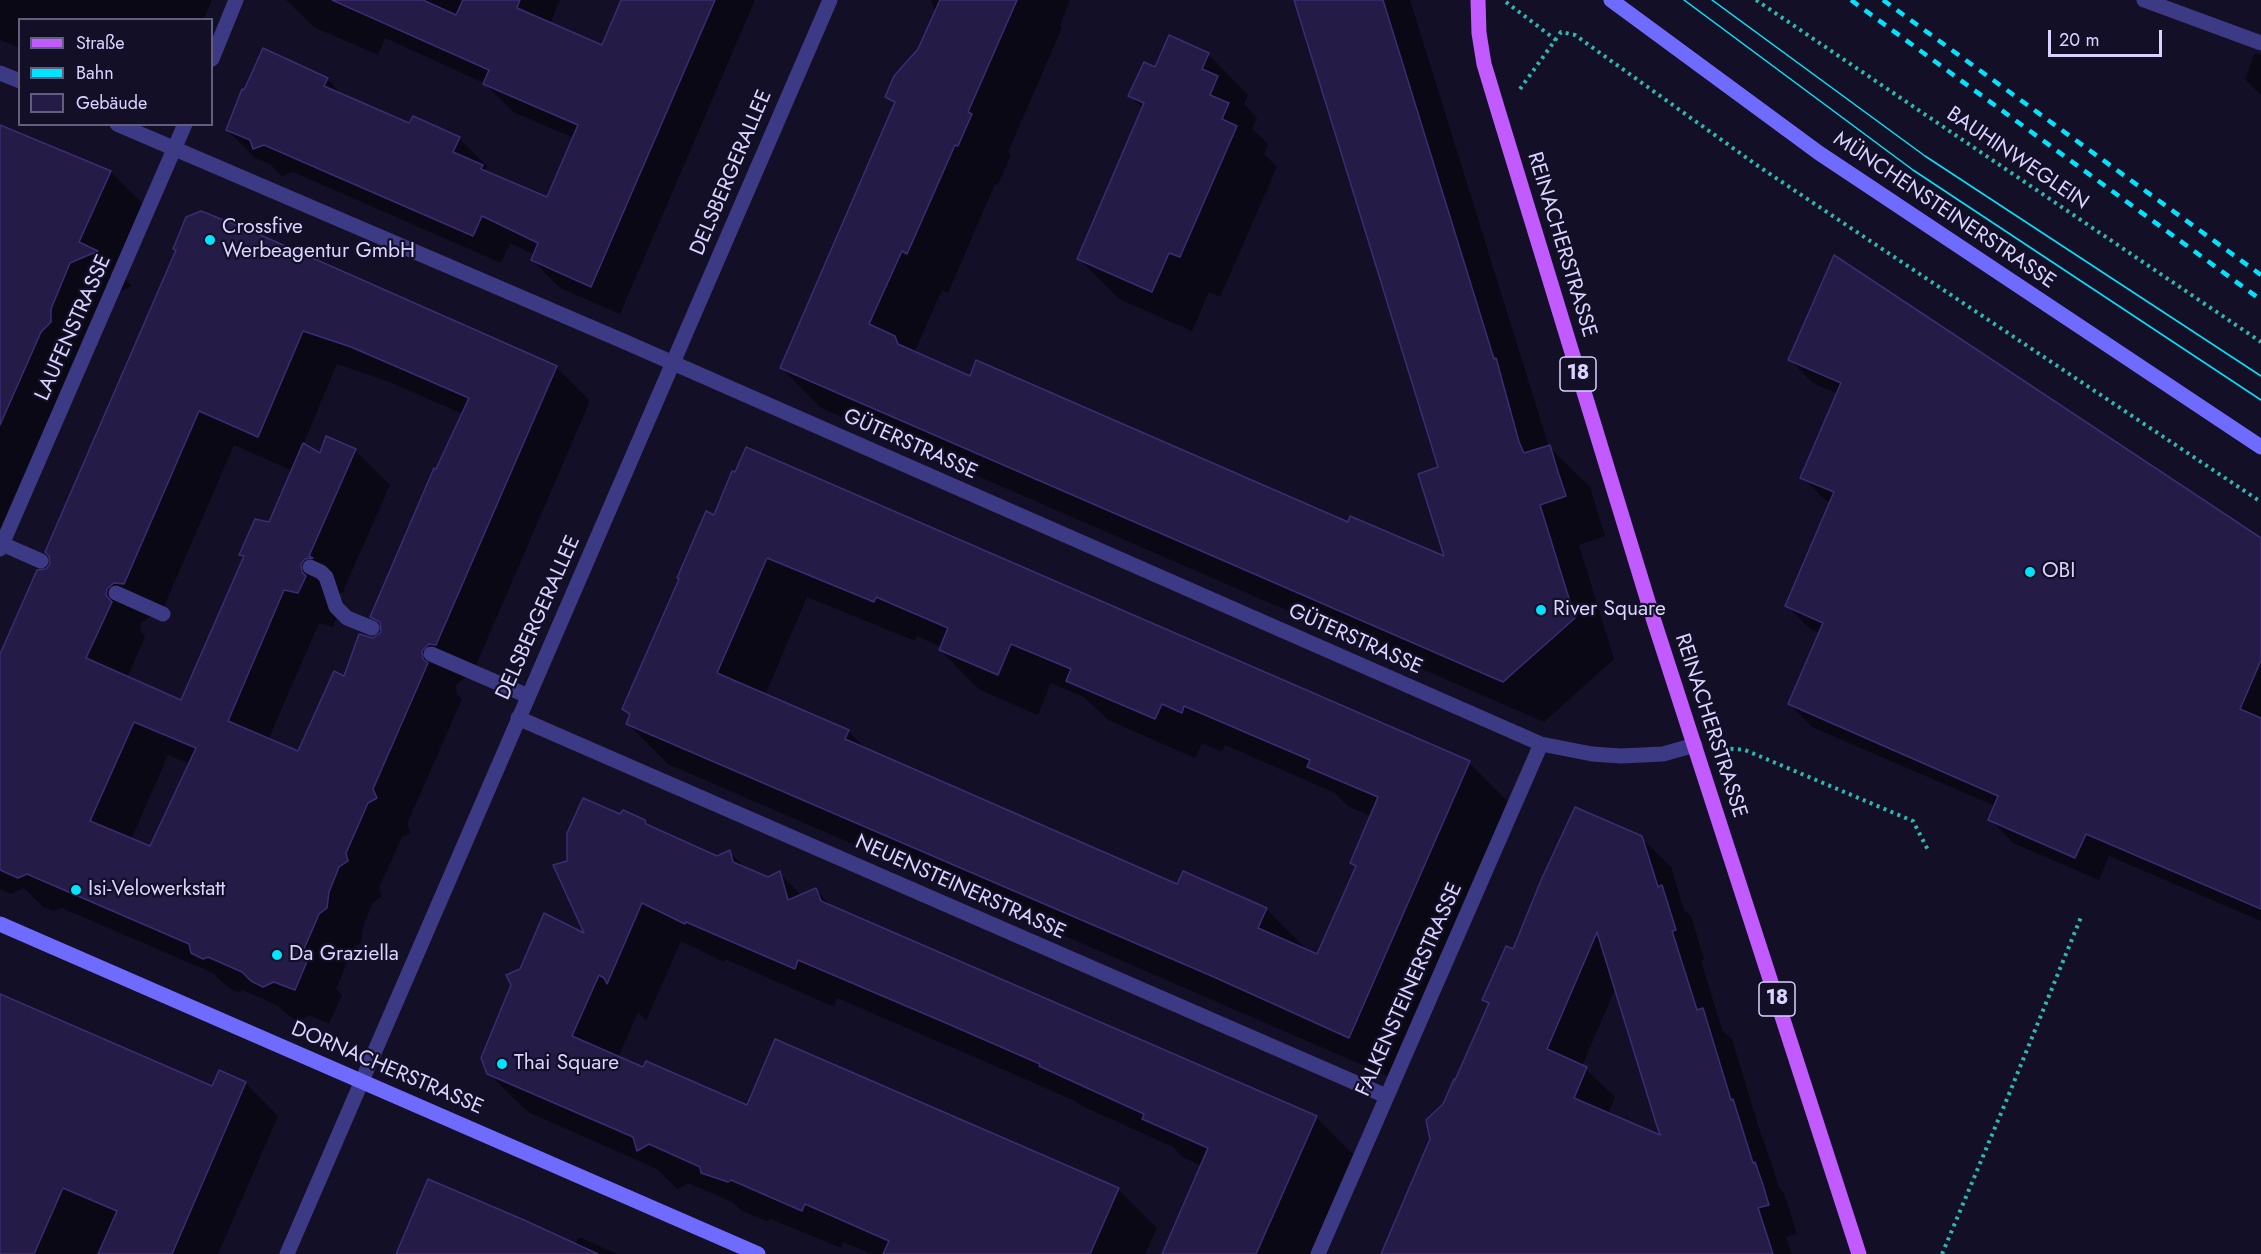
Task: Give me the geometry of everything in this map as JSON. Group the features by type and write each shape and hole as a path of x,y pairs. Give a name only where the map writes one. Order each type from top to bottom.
{"main road":[{"name":"REINACHERSTRASSE","path":"1478,0 1479,33 1484,64 1500,117 1654,621 1859,1254"},
{"name":"MÜNCHENSTEINERSTRASSE","path":"1611,0 1819,153 2261,447"},
{"name":"DORNACHERSTRASSE","path":"0,924 758,1254"}],"street":[{"path":"213,57 236,0"},
{"name":"DELSBERGERALLEE","path":"287,1254 830,0"},
{"path":"2144,0 2261,43"},
{"path":"0,73 18,80"},
{"name":"GÜTERSTRASSE","path":"121,126 673,363 1541,744 1592,754 1621,756 1663,754 1695,745"},
{"name":"LAUFENSTRASSE","path":"1,547 184,126"},
{"path":"1,547 41,561"},
{"path":"310,567 321,572 326,578 336,607 347,618 372,628"},
{"path":"116,593 163,614"},
{"path":"431,654 528,696"},
{"name":"NEUENSTEINERSTRASSE","path":"518,718 1386,1096"},
{"name":"FALKENSTEINERSTRASSE","path":"1318,1254 1541,744"}],"path":[{"path":"1503,0 1556,40"},
{"name":"BAUHINWEGLEIN","path":"1756,0 2261,342"},
{"path":"1500,117 1561,32 1575,35 1758,166 2261,502"},
{"path":"1695,745 1745,750 1912,821 1929,850"},
{"path":"1942,1254 2016,1078 2080,916"}],"building":[{"path":"332,0 423,0 456,15 463,0 520,0 517,8 602,45 621,0 715,0 591,287 531,260 538,243 482,216 473,236 264,145 253,149 250,140 226,130 242,89 244,90 263,48 328,78 324,86 409,123 413,116 460,137 453,152 483,165 481,169 547,197 578,125 483,84 489,70"},
{"path":"940,0 1017,0 968,112 972,114 958,146 955,145 907,254 902,251 869,324 895,336 898,344 970,376 976,360 1348,522 1350,516 1444,556 1418,474 1438,467 1294,0 1383,0 1494,359 1496,358 1519,442 1524,453 1550,445 1566,496 1540,505 1575,618 1503,682 780,368 895,102 885,97 894,76 918,49"},
{"path":"1169,35 1209,53 1202,69 1218,76 1210,95 1229,103 1222,119 1237,126 1180,257 1169,253 1152,292 1077,259 1144,103 1128,96 1144,62 1155,67"},
{"path":"0,125 111,171 79,242 98,251 70,263 51,309 51,322 41,332 0,425"},
{"path":"201,211 256,233 557,366 436,645 429,644 422,651 423,659 428,663 373,789 377,798 368,803 346,853 348,861 339,867 329,892 327,908 319,914 301,956 308,959 295,990 274,982 263,987 251,981 242,972 208,957 203,959 191,953 189,944 27,874 18,878 0,870 0,654 37,570 46,569 50,564 49,556 45,552 176,250 173,249 186,217","holes":["303,331 351,347 469,398 436,469 434,468 370,617 380,622 381,632 373,638 359,634 344,676 334,671 298,751 228,721 284,590 298,593 306,576 302,572 301,564 305,559 313,558 309,556 356,449 326,436 320,453 303,443 269,522 255,519 239,555 244,556 181,700 86,658 112,602 106,595 107,589 114,583 124,584 199,411 258,437","134,722 196,748 150,846 90,821"]},
{"name":"OBI","path":"1834,255 2261,538 2261,660 2240,709 2261,718 2261,909 2086,834 2075,858 1988,820 1998,796 1788,704 1823,623 1785,606 1834,492 1800,478 1841,383 1788,360"},
{"path":"746,447 1470,761 1349,1038 1214,977 626,724 630,714 622,709 679,579 677,578 706,511 714,515 732,471 735,472","holes":["767,558 874,602 876,597 948,628 939,650 998,675 1011,644 1071,669 1066,681 1155,719 1162,704 1182,713 1184,706 1310,760 1307,767 1378,797 1350,863 1356,866 1317,954 1258,928 1267,908 1183,871 1177,884 845,739 849,730 717,673"]},
{"path":"583,798 620,814 623,810 645,820 646,824 717,856 730,850 733,862 768,877 780,871 788,900 816,888 821,901 1317,1116 1256,1254 1162,1254 1208,1148 1142,1119 1144,1114 1039,1066 1040,1064 946,1023 798,960 795,969 686,922 685,924 642,903 607,984 599,975 572,1036 643,1067 646,1061 747,1105 775,1039 1119,1188 1090,1254 883,1254 889,1241 805,1204 802,1211 731,1180 728,1182 701,1173 700,1167 649,1144 637,1151 633,1137 487,1074 481,1058 511,985 506,975 520,969 544,913 584,933 553,865 567,861 567,833"},
{"path":"1575,807 1642,836 1658,887 1662,885 1676,930 1672,931 1697,1010 1703,1008 1731,1100 1733,1099 1753,1163 1755,1162 1762,1182 1769,1205 1758,1208 1773,1254 1381,1254 1430,1139 1426,1120 1443,1104 1455,1080 1489,1003 1482,1000 1506,946 1513,949 1542,878","holes":["1597,932 1660,1135 1574,1098 1587,1067 1547,1049"]},
{"path":"0,994 212,1086 219,1070 246,1082 172,1254 98,1254 117,1211 63,1188 34,1254 0,1254"},
{"path":"428,1179 524,1220 598,1254 396,1254"}],"tram line":[{"path":"1684,0 1913,170 2261,400"},
{"path":"1712,0 1925,156 2261,376"}],"railway":[{"path":"1851,0 2261,300"},
{"path":"1883,0 2261,275"}],"place":[{"name":"Crossfive Werbeagentur GmbH","path":"210,240"},
{"name":"OBI","path":"2030,572"},
{"name":"River Square","path":"1541,610"},
{"name":"Isi-Velowerkstatt","path":"76,890"},
{"name":"Da Graziella","path":"277,955"},
{"name":"Thai Square","path":"502,1064"}]}
